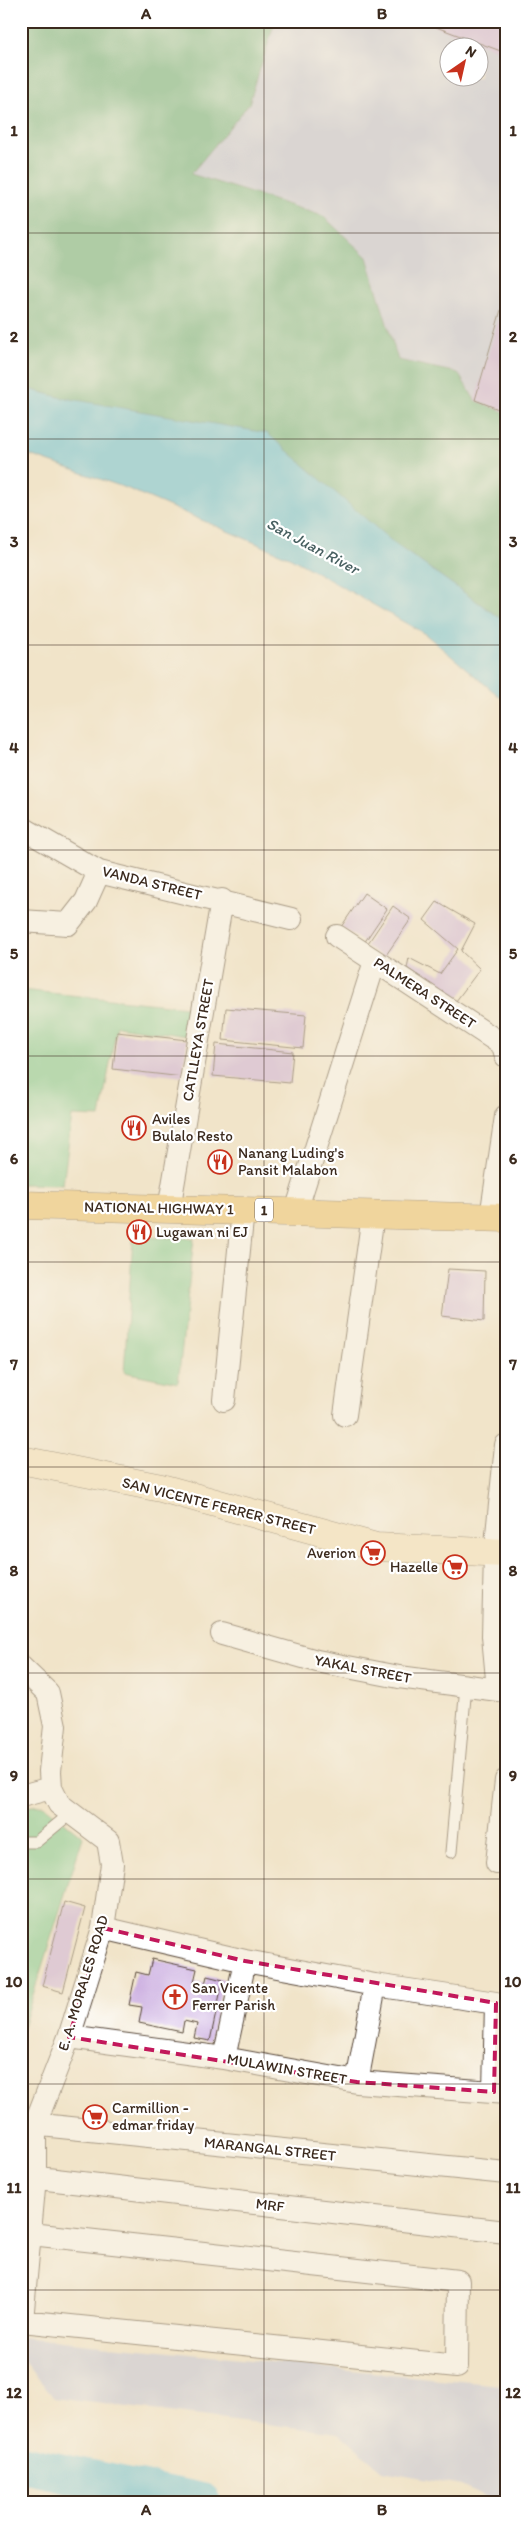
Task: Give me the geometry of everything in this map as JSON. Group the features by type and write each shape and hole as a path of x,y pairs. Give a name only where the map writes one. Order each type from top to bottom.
{"highway":[{"name":"NATIONAL HIGHWAY 1","path":"21,1205 499,1218"}],"street":[{"name":"VANDA STREET","path":"21,827 99,872 222,900 290,919"},
{"path":"21,921 68,924 86,901 99,872"},
{"name":"CATLLEYA STREET","path":"169,1209 222,900"},
{"name":"PALMERA STREET","path":"338,936 503,1045 506,1056"},
{"path":"296,1211 375,961"},
{"path":"499,1218 506,1116"},
{"path":"224,1400 243,1210"},
{"path":"345,1415 373,1215"},
{"path":"502,1690 493,1636 506,1445"},
{"name":"SAN VICENTE FERRER STREET","path":"21,1460 161,1488 376,1547 500,1554"},
{"name":"YAKAL STREET","path":"222,1634 317,1661 399,1677 502,1690"},
{"path":"21,1667 48,1692 55,1726 50,1772 51,1788 21,1796"},
{"path":"497,1863 506,1780"},
{"name":"E. A. MORALES ROAD","path":"28,2124 68,2037 103,1928 112,1864 108,1841 59,1804 51,1788"},
{"path":"103,1928 245,1961 375,1985 496,2003 500,2092"},
{"path":"224,2058 245,1961"},
{"path":"357,2082 375,1985"},
{"name":"MULAWIN STREET","path":"68,2037 224,2058 357,2082 500,2092"},
{"path":"26,2234 458,2281 457,2366 22,2321 28,2177 28,2124"},
{"name":"MARANGAL STREET","path":"28,2124 506,2173"},
{"name":"MRF","path":"28,2177 506,2232"}],"lane":[{"path":"450,1852 466,1686"},
{"path":"21,1842 36,1842 71,1813"}],"highlighted area":[{"path":"103,1928 245,1961 496,2003 494,2092 357,2082 69,2037"}],"shaded area":[{"path":"275,21 506,21 506,412 475,400 458,373 398,360 367,257 191,174 249,104"},
{"path":"502,2238 506,2239 506,2502 497,2502 462,2485 383,2471 339,2433 54,2398 21,2357 21,2337 500,2385"}],"green space":[{"path":"21,21 275,21 249,104 191,174 323,216 367,257 398,360 458,373 475,400 506,412 506,622 395,544 59,397 21,387"},
{"path":"21,990 197,1008 193,1037 117,1026 100,1117 72,1116 63,1185 21,1184"},
{"path":"133,1237 194,1238 178,1383 124,1372"},
{"path":"43,1805 83,1837 21,2033 21,1807"}],"water":[{"name":"San Juan River","path":"21,387 59,397 267,433 395,544 506,622 506,702 425,634 291,558 126,488 21,452"}],"building":[{"path":"420,21 506,21 506,53 490,47 490,38 466,38"},
{"path":"506,296 506,412 475,400"},
{"path":"364,893 387,909 364,943 341,927"},
{"path":"437,902 475,924 461,951 480,969 456,1001 407,968 409,958 440,974 458,949 424,920"},
{"path":"393,906 411,919 384,958 366,946"},
{"path":"226,1008 306,1015 303,1048 223,1040"},
{"path":"117,1032 187,1040 183,1077 113,1069"},
{"path":"216,1044 293,1052 290,1083 213,1076"},
{"path":"448,1269 485,1271 484,1321 442,1316"},
{"path":"64,1902 85,1908 63,1992 42,1986"},
{"name":"San Vicente Ferrer Parish","path":"152,1959 197,1969 194,1982 205,1984 207,1976 223,1980 210,2041 194,2038 197,2024 184,2021 182,2032 139,2023 142,2007 129,2005 136,1972 148,1975"}],"waterway":[{"path":"21,2464 202,2502"}],"place":[{"name":"Aviles Bulalo Resto","path":"134,1128"},
{"name":"Nanang Luding's Pansit Malabon","path":"220,1162"},
{"name":"Lugawan ni EJ","path":"139,1232"},
{"name":"Averion","path":"373,1553"},
{"name":"Hazelle","path":"455,1567"},
{"name":"San Vicente Ferrer Parish","path":"175,1997"},
{"name":"Carmillion - edmar friday","path":"95,2117"}]}
